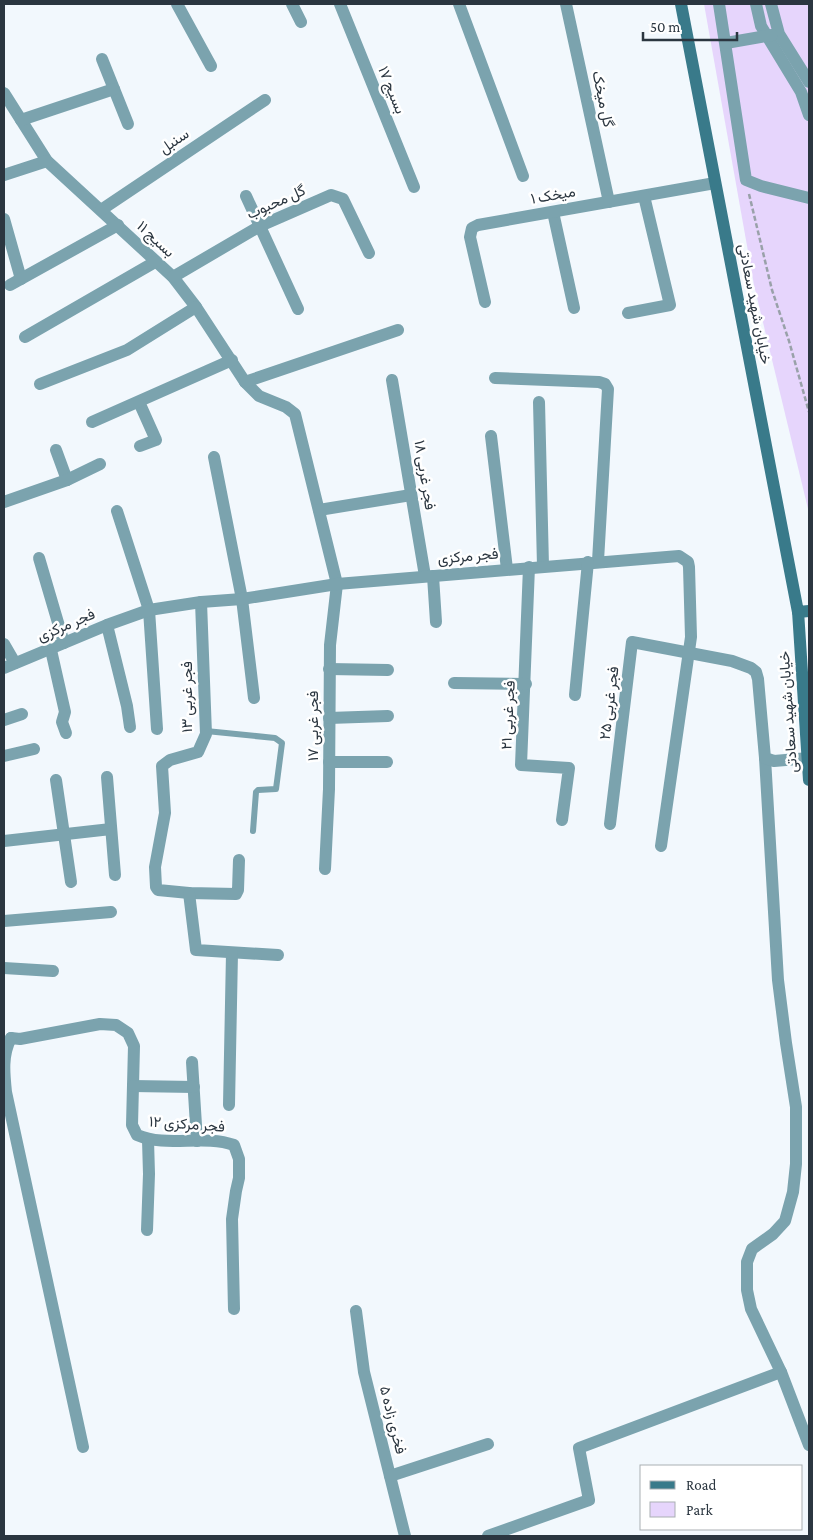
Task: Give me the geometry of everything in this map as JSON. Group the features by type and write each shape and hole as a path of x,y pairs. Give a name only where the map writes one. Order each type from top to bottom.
{"main road":[{"name":"خیابان شهید سعادتی","path":"681,4 715,183 804,611 809,780"}],"street":[{"path":"177,4 211,66"},
{"path":"292,4 301,22"},
{"name":"بسیج ۱۷","path":"340,4 414,188"},
{"path":"458,4 523,176"},
{"name":"گل میخک","path":"566,4 610,202"},
{"path":"719,4 746,180 809,198"},
{"path":"756,4 758,19 766,36 801,92 809,115"},
{"path":"770,4 780,34 809,82"},
{"path":"726,43 780,34"},
{"path":"102,59 128,124"},
{"path":"21,120 114,89"},
{"name":"بسیج ۱۱","path":"4,92 47,161 173,277 196,307 245,382 259,396 286,407 295,414 319,510"},
{"name":"سنبل","path":"101,210 265,100"},
{"path":"4,175 47,161"},
{"name":"میخک ۱","path":"486,302 470,237 472,228 478,225 715,183"},
{"name":"گل محبوب","path":"173,277 260,226 331,195 343,199 369,253"},
{"path":"246,196 298,309"},
{"path":"628,313 670,305 644,196"},
{"path":"553,212 574,308"},
{"path":"4,220 21,278"},
{"path":"10,285 118,225"},
{"path":"25,337 155,262"},
{"path":"40,384 127,350 196,307"},
{"path":"245,382 398,330"},
{"path":"92,422 232,360"},
{"path":"495,378 599,382 605,384 608,388 593,562 575,695"},
{"name":"فجر غربی ۱۸","path":"392,380 411,495 429,576 436,622"},
{"path":"140,402 156,440 140,446"},
{"path":"539,402 543,566"},
{"path":"491,436 507,569"},
{"path":"56,450 67,480"},
{"path":"214,457 242,599 254,698"},
{"path":"4,502 67,480 100,464"},
{"path":"337,584 319,510 411,495"},
{"path":"117,511 149,610 157,729"},
{"name":"فجر مرکزی","path":"9,665 149,610 201,602 242,599 337,584 673,555 679,556 688,562 691,637 689,652"},
{"path":"39,558 64,643"},
{"name":"فجر غربی ۲۱","path":"529,567 526,684 521,765 569,768 562,820"},
{"name":"فجر غربی ۱۷","path":"325,869 329,762 330,645 337,584"},
{"name":"فجر غربی ۱۳","path":"201,602 206,731 198,752 170,760 162,766 165,813 156,867 156,887 158,890 189,893 236,894 238,890 239,860"},
{"path":"107,625 127,706 130,728"},
{"name":"فجر غربی ۲۵","path":"610,824 632,642 689,652"},
{"path":"4,644 9,665"},
{"path":"51,650 66,712 62,722 66,733"},
{"path":"661,846 689,652 732,661 751,668 756,672 769,760 778,980 796,1107 796,1164 790,1206 784,1221 773,1234 752,1248 748,1262 746,1290 751,1308 781,1372 809,1445"},
{"path":"329,669 388,670"},
{"path":"454,683 526,684"},
{"path":"4,720 22,714"},
{"path":"329,718 388,716"},
{"path":"4,756 34,749"},
{"path":"769,760 808,758"},
{"path":"329,762 387,762"},
{"path":"106,777 115,875"},
{"path":"56,780 71,882"},
{"path":"4,841 111,829"},
{"path":"189,893 196,950 278,954"},
{"path":"4,921 111,912"},
{"path":"229,1105 232,952"},
{"path":"4,968 53,971"},
{"name":"فجر مرکزی ۱۲","path":"7,1033 20,1039 100,1024 116,1025 128,1033 134,1046 132,1125 137,1135 148,1140 221,1140 234,1145 239,1159 239,1178 232,1219 234,1309"},
{"path":"7,1033 4,1072 6,1092 82,1447"},
{"path":"192,1062 197,1141"},
{"path":"132,1086 194,1087"},
{"path":"147,1230 150,1174 148,1140"},
{"name":"فخری زاده ۵","path":"356,1311 364,1372 405,1536"},
{"path":"488,1536 589,1500 579,1448 781,1372"},
{"path":"390,1476 488,1444"}],"lane":[{"path":"206,731 275,738 282,743 276,789 258,790 256,792 253,831"}],"path":[{"path":"746,180 772,290 808,403 809,412"}],"green space":[{"path":"704,4 809,4 809,513 754,285"}]}
